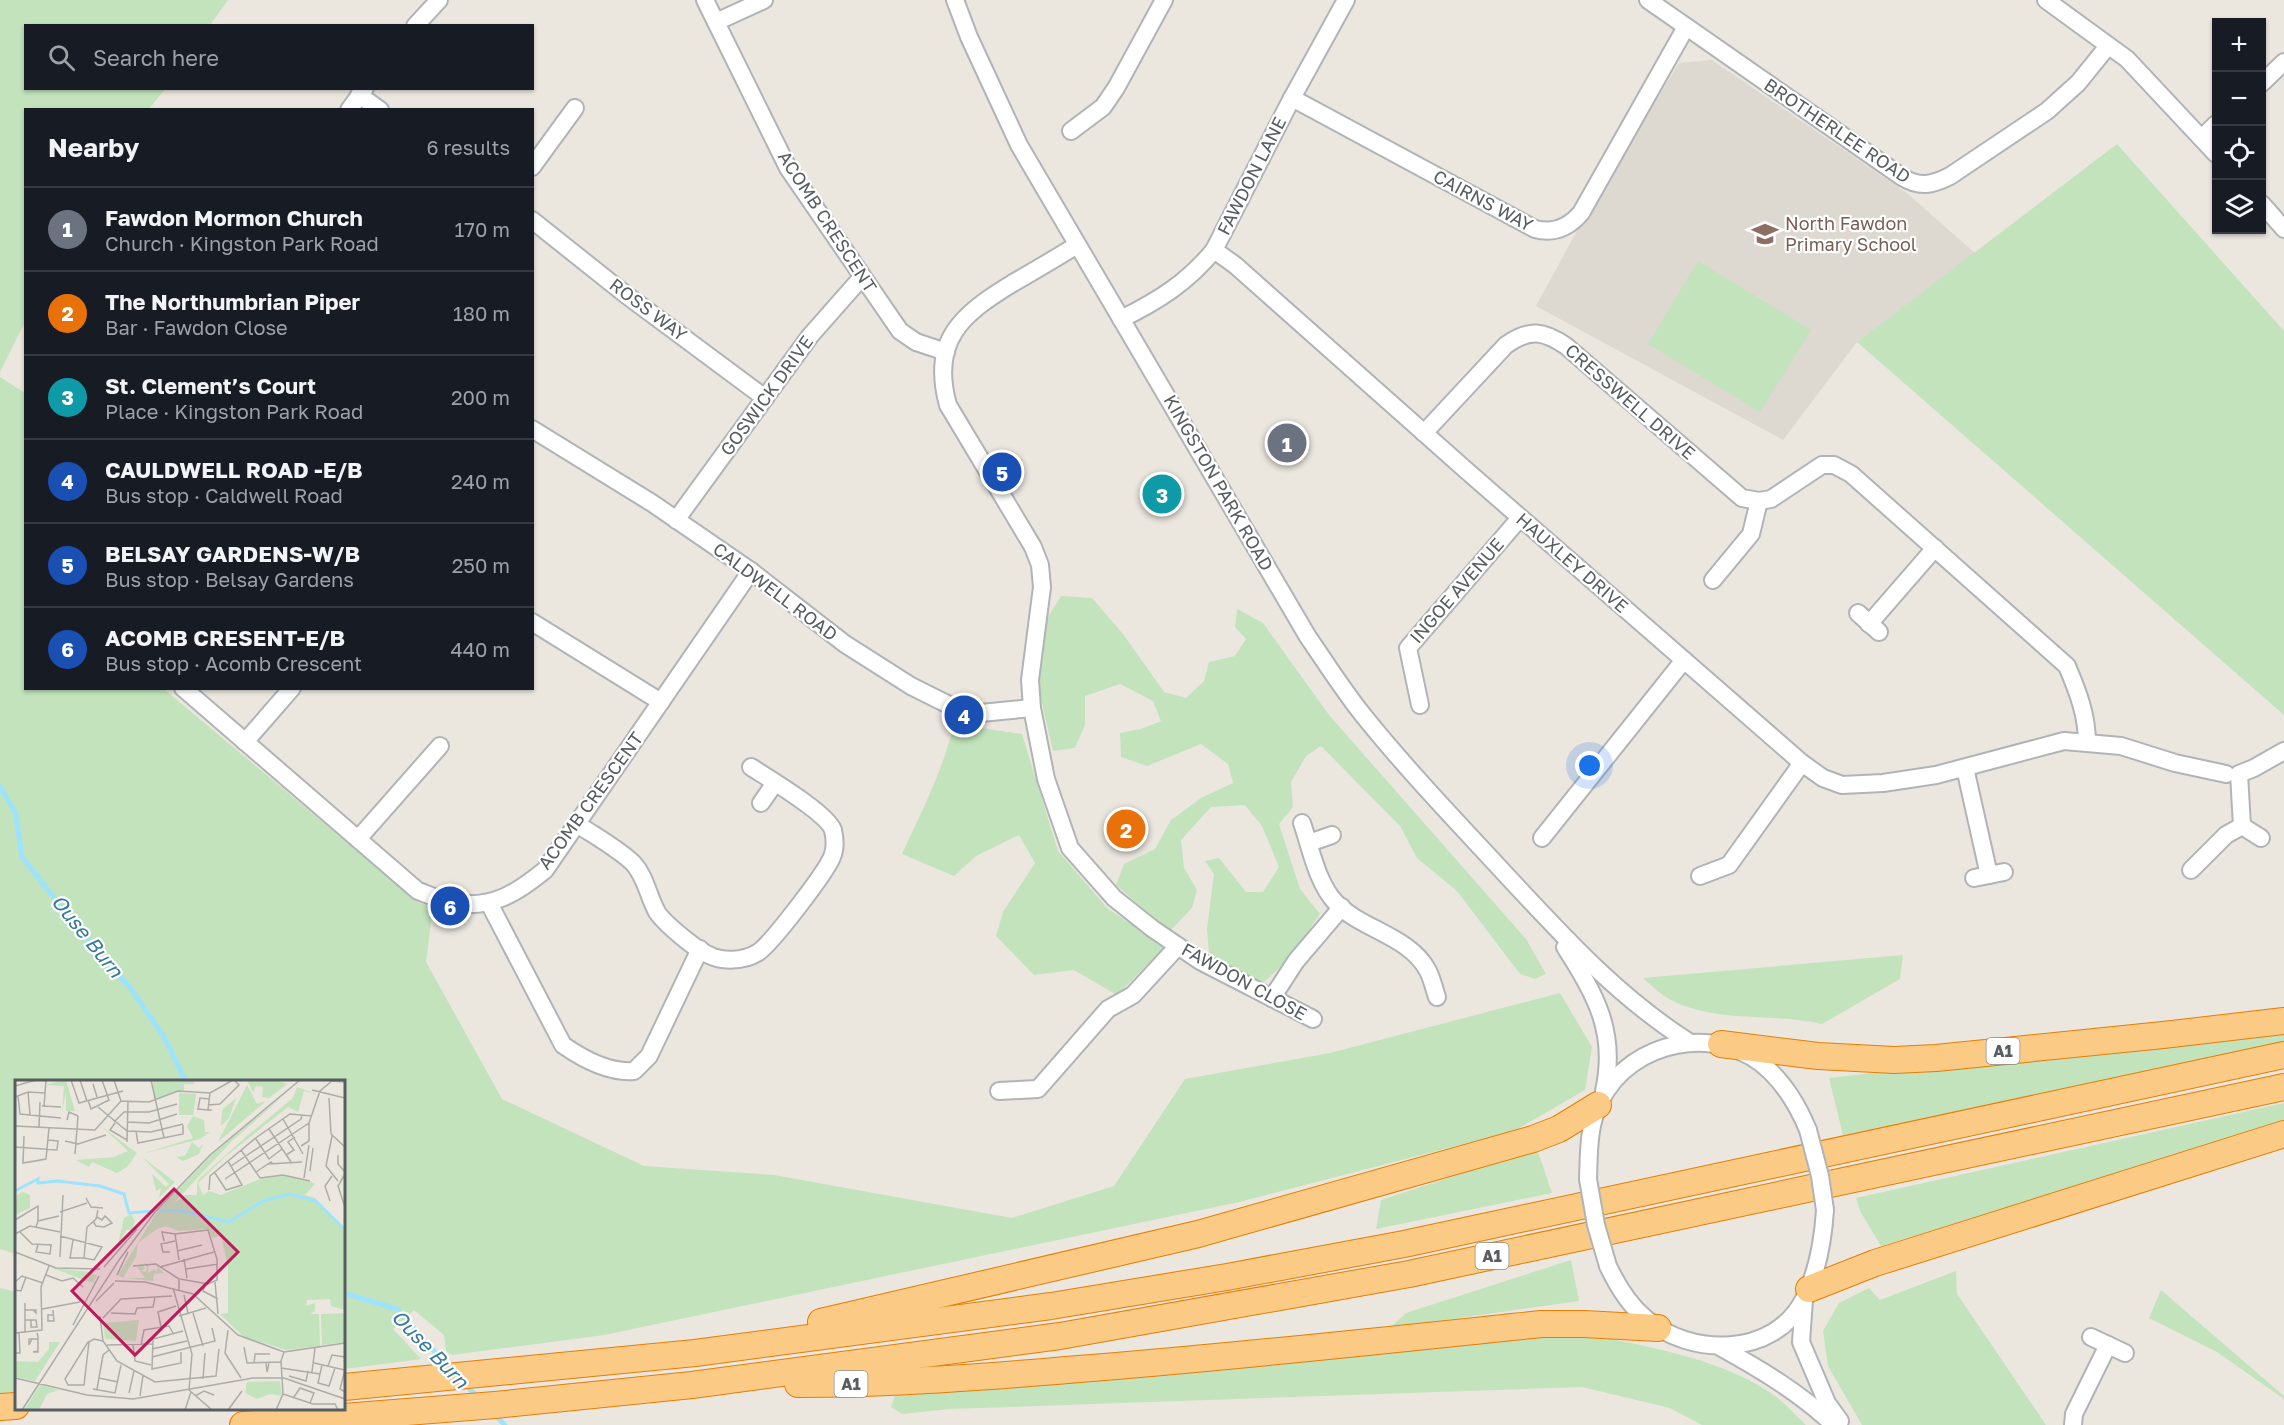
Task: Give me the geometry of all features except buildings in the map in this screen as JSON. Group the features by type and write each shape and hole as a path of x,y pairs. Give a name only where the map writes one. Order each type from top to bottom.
{"highway":[{"name":"A1","path":"1721,1044 1818,1056 1894,1060 2284,1021"},
{"name":"A1","path":"345,1387 695,1353 1051,1306 1263,1270 1416,1241 2284,1055"},
{"name":"A1","path":"243,1425 495,1405 692,1385 1060,1336 1398,1276 2284,1087"},
{"name":"A1","path":"695,1353 923,1297 1198,1234 1533,1139 1559,1129 1601,1100"},
{"path":"1806,1294 1875,1263 2284,1134"},
{"name":"A1","path":"692,1385 847,1384 1010,1375 1176,1361 1541,1324 1658,1328"},
{"path":"0,1407 15,1406"}],"street":[{"path":"417,24 439,0"},
{"name":"ACOMB CRESCENT","path":"705,0 788,168 862,277 900,331 916,342 946,352"},
{"path":"716,22 764,0"},
{"name":"KINGSTON PARK ROAD","path":"955,0 969,37 1019,145 1308,637 1362,714 1427,790 1549,921 1620,992 1689,1042"},
{"path":"1071,131 1103,107 1116,88 1163,0"},
{"name":"FAWDON LANE","path":"1121,320 1175,290 1200,268 1214,250 1292,98 1346,0"},
{"name":"BROTHERLEE ROAD","path":"1648,0 1913,184 1936,183 1950,176 2047,111 2078,82 2108,46"},
{"path":"2046,0 2127,59 2212,149"},
{"name":"CAIRNS WAY","path":"1292,98 1535,229 1555,230 1566,227 1581,213 1686,27"},
{"path":"2266,79 2284,62"},
{"path":"350,108 362,92 378,108"},
{"path":"534,164 575,108"},
{"path":"2202,138 2215,126"},
{"path":"2266,209 2284,229"},
{"name":"ROSS WAY","path":"534,222 625,294 765,398"},
{"path":"946,352 960,323 975,307 1077,245"},
{"name":"HAUXLEY DRIVE","path":"1214,250 1235,265 1521,518 1802,763 1823,778 1842,785 1926,777 2064,741 2121,746 2175,762 2233,774"},
{"name":"GOSWICK DRIVE","path":"676,520 810,336 862,277"},
{"name":"CRESSWELL DRIVE","path":"1424,433 1506,345 1518,337 1532,334 1549,335 1566,346 1742,498 1759,501"},
{"name":"FAWDON CLOSE","path":"946,352 943,380 948,405 1033,547 1040,565 1042,587 1029,680 1046,779 1070,848 1114,898 1178,946 1200,961 1313,1019"},
{"name":"CALDWELL ROAD","path":"534,430 676,520 751,572 845,644 911,686 955,708 981,713 1032,708"},
{"path":"1713,580 1751,534 1759,501 1771,499 1822,465 1834,465 1851,474 2067,666 2087,723 2087,743"},
{"name":"INGOE AVENUE","path":"1420,705 1408,648 1521,518"},
{"path":"1869,623 1935,548"},
{"name":"ACOMB CRESCENT","path":"185,690 418,891 453,903 489,903 523,888 545,870 751,572"},
{"path":"534,623 661,702"},
{"path":"1542,838 1684,660"},
{"path":"245,742 290,690"},
{"path":"358,839 440,746"},
{"path":"2261,838 2242,826 2233,774 2254,768 2284,751"},
{"path":"1700,876 1729,865 1802,763"},
{"path":"578,824 633,864 642,875 658,914 669,926 709,956 740,959 756,954 769,944 832,858 835,844 832,828 822,816 751,766"},
{"path":"1965,768 1989,875"},
{"path":"761,803 775,783"},
{"path":"1302,823 1321,880 1336,902 1359,921 1398,942 1418,956 1428,970 1437,997"},
{"path":"2191,870 2226,836 2242,826"},
{"path":"1309,843 1332,835"},
{"path":"489,903 563,1045 579,1056 621,1072 634,1071 649,1056 700,949"},
{"path":"1272,998 1296,961 1341,907"},
{"name":"KINGSTON PARK ROAD","path":"1549,921 1581,972 1596,1002 1609,1046 1609,1069 1590,1131 1588,1179 1596,1225 1608,1266 1617,1284 1628,1300 1658,1328"},
{"path":"999,1090 1038,1089 1108,1009 1133,995 1178,946"},
{"path":"1601,1100 1615,1079 1632,1063 1661,1048 1689,1042 1721,1044 1744,1053 1770,1070 1787,1089 1808,1130 1820,1176 1825,1210 1823,1239 1806,1294 1801,1342 1827,1403 1843,1425"},
{"path":"1720,1347 1756,1341 1776,1330 1790,1318 1806,1294"},
{"path":"1658,1328 1678,1337 1720,1347 1758,1368 1795,1393 1834,1425"},
{"path":"2091,1337 2126,1353"},
{"path":"2073,1425 2074,1414 2108,1345"}],"shaded area":[{"name":"North Fawdon Primary School","path":"1712,60 1908,194 1975,253 1857,342 1783,440 1536,306 1585,216 1679,63"}],"green space":[{"path":"0,0 228,0 211,24 24,24 24,90 164,90 150,108 24,108 24,324 0,372"},
{"path":"2117,144 2284,331 2284,715 1857,342"},
{"path":"1698,261 1811,330 1760,412 1648,344"},
{"path":"0,377 24,392 24,690 165,690 419,903 433,907 426,962 502,1099 644,1166 774,1175 1012,1218 1114,1186 1185,1079 1330,1053 1560,993 1592,1047 1585,1090 1514,1131 1239,1202 604,1335 452,1355 446,1351 444,1335 414,1310 393,1329 421,1359 345,1369 345,1080 15,1080 15,1254 0,1249"},
{"path":"1061,596 1092,598 1123,634 1164,692 1186,698 1204,681 1209,662 1235,656 1246,639 1235,627 1237,609 1263,623 1329,715 1526,939 1546,974 1535,979 1520,974 1457,891 1417,858 1400,826 1321,746 1306,756 1291,782 1293,807 1279,824 1300,889 1320,914 1290,958 1263,983 1230,970 1209,952 1207,929 1214,874 1205,861 1219,858 1246,892 1263,892 1279,867 1262,826 1245,805 1211,807 1181,840 1184,868 1197,890 1192,908 1170,931 1116,885 1124,864 1155,849 1171,820 1201,798 1233,783 1228,764 1201,744 1147,766 1121,757 1120,733 1141,729 1161,721 1153,701 1120,684 1085,696 1085,725 1075,748 1053,751 1037,681 1045,622"},
{"path":"954,724 1022,734 1058,851 1108,909 1166,946 1117,995 1074,970 1034,975 996,936 1003,912 1035,863 1019,835 976,856 954,876 902,854 938,774"},
{"path":"1903,955 1900,979 1822,1024 1705,1012 1669,999 1643,978"},
{"path":"2284,1026 2284,1042 1843,1135 1829,1078"},
{"path":"2284,1103 2284,1122 1881,1246 1860,1211 1856,1198"},
{"path":"1537,1149 1552,1193 1376,1229 1381,1200"},
{"path":"1571,1260 1579,1301 1390,1328 1406,1313"},
{"path":"1956,1271 1957,1294 2046,1425 1862,1425 1828,1366 1823,1331 1839,1303 1869,1288 1880,1300"},
{"path":"0,1288 15,1292 15,1392 0,1393"},
{"path":"2161,1290 2284,1396 2284,1399 2217,1352 2149,1318"},
{"path":"1595,1336 1688,1357 1735,1373 1775,1396 1806,1425 1702,1425 1670,1408 1582,1387 950,1409 902,1414 891,1407 896,1393 1509,1337"}],"waterway":[{"name":"Ouse Burn","path":"0,787 15,812 22,857 80,931 131,989 164,1037 185,1080"},
{"name":"Ouse Burn","path":"345,1293 397,1309 449,1368"},
{"name":"Ouse Burn","path":"464,1384 479,1398"},
{"name":"Ouse Burn","path":"493,1413 505,1425"}],"place":[{"name":"North Fawdon Primary School","path":"1765,234"},
{"name":"Fawdon Mormon Church","path":"1287,443"},
{"name":"BELSAY GARDENS-W/B","path":"1002,472"},
{"name":"St. Clement’s Court","path":"1162,494"},
{"name":"CAULDWELL ROAD -E/B","path":"964,715"},
{"name":"The Northumbrian Piper","path":"1126,829"},
{"name":"ACOMB CRESENT-E/B","path":"450,906"}]}
